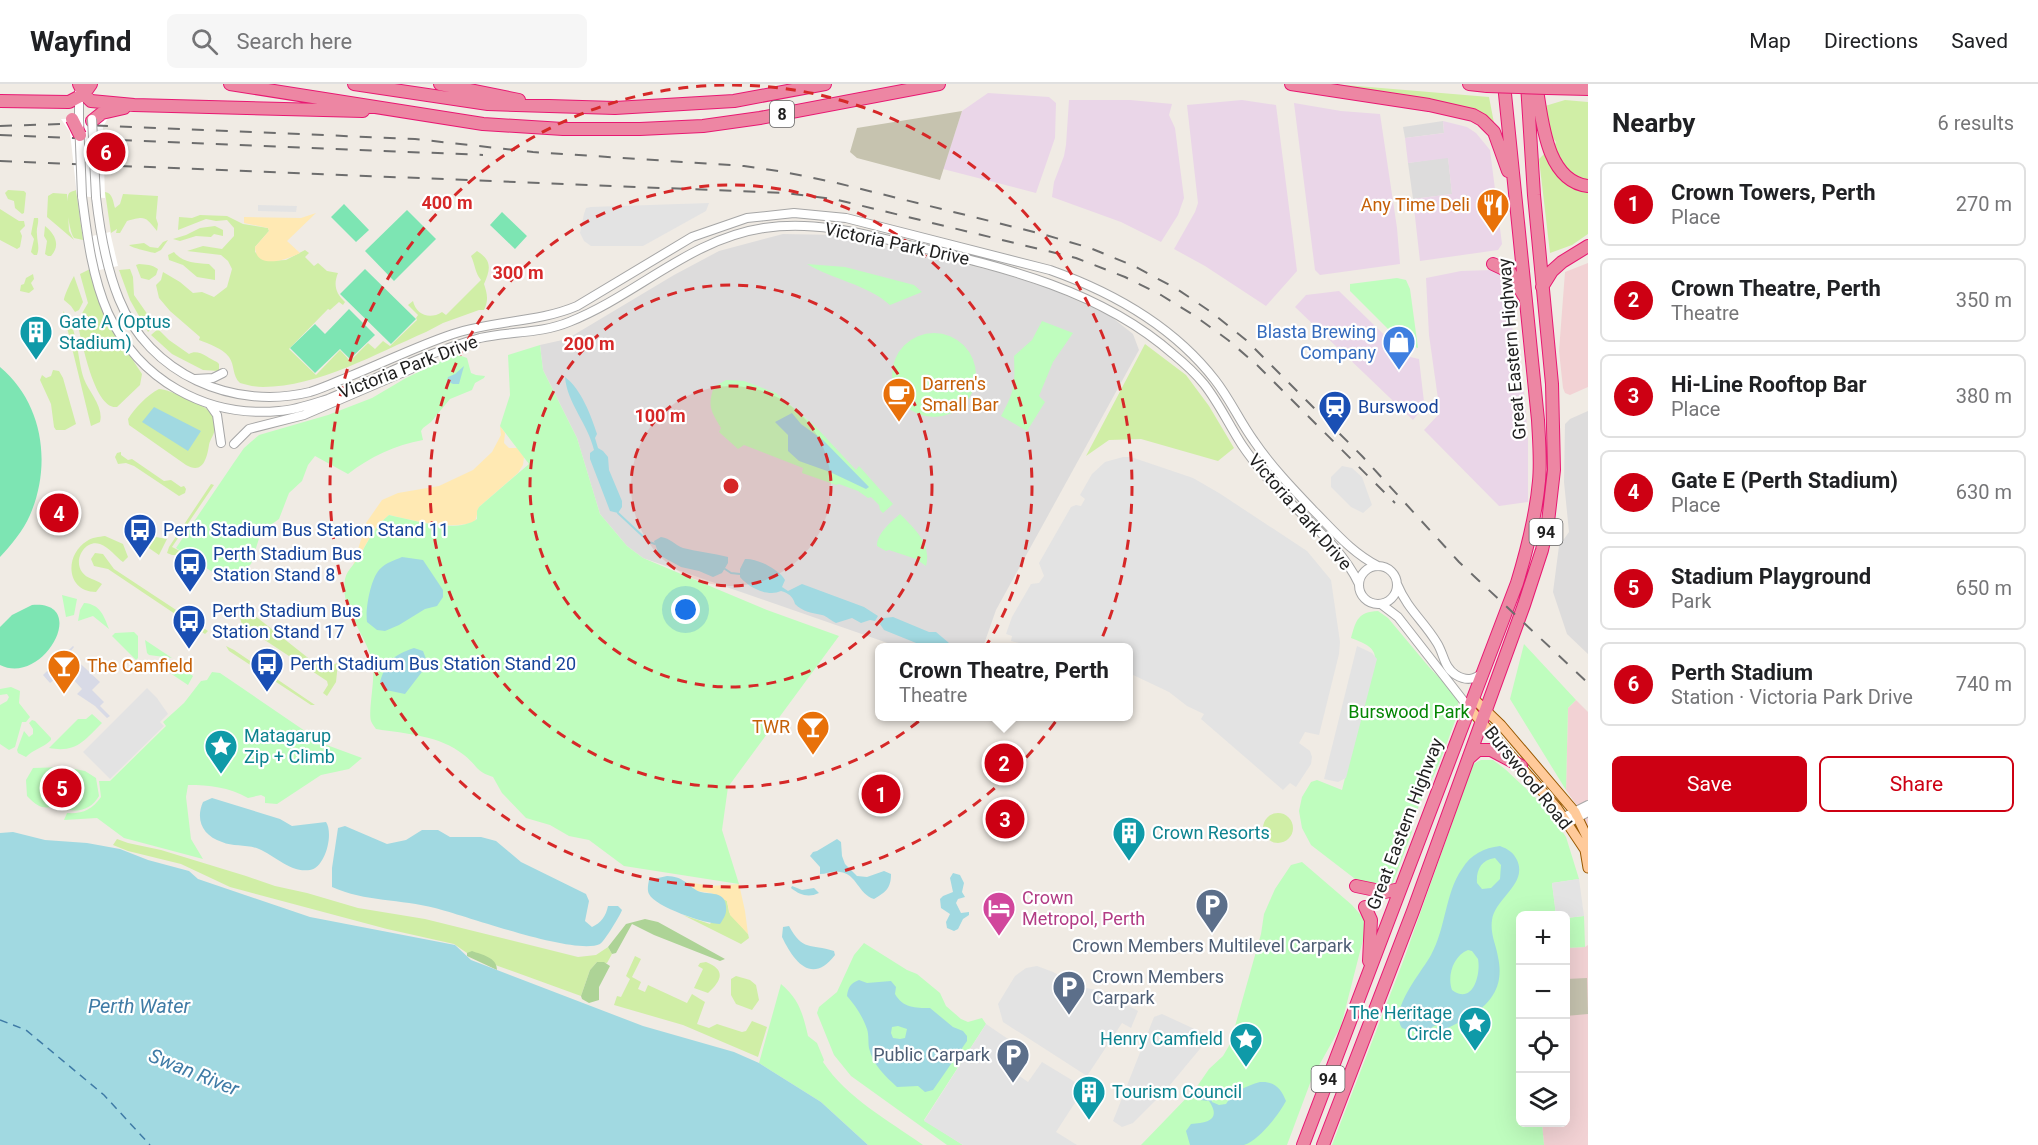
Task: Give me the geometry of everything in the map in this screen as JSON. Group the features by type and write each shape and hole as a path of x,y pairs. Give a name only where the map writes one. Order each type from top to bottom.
{"highway":[{"name":"8","path":"230,84 483,124 563,129 703,126 760,118 939,84"},
{"name":"8","path":"354,84 488,104 615,108 734,101 825,84"},
{"path":"440,84 546,107"},
{"path":"1291,84 1439,107 1473,115 1494,132 1516,195"},
{"path":"1469,84 1588,89"},
{"name":"Great Eastern Highway","path":"1303,1145 1527,550 1539,482 1539,426 1504,84"},
{"name":"Great Eastern Highway","path":"1323,1145 1484,715 1542,550 1551,506 1554,470 1552,384 1542,287 1527,84"},
{"path":"1547,87 1588,96"},
{"path":"1547,87 1543,124 1548,145 1560,170 1569,179 1588,186"},
{"path":"0,101 69,102 85,90 134,105"},
{"path":"55,102 64,109 86,119 134,105 406,112"},
{"path":"80,135 86,119"},
{"path":"1522,261 1555,259 1584,249"},
{"path":"1542,287 1552,271 1584,249"},
{"path":"1493,264 1510,272 1527,303"},
{"path":"1468,759 1478,750 1491,750 1521,766"},
{"path":"1356,886 1385,892 1400,890"},
{"path":"1365,907 1371,920 1368,971"}],"main road":[{"name":"Burswood Road","path":"1471,703 1484,715 1521,766 1566,820 1585,850"},
{"name":"Burswood Road","path":"1484,715 1501,725 1576,815 1587,837 1585,850 1588,868"}],"street":[{"name":"Victoria Park Drive","path":"85,90 86,119 101,234 119,300 137,330 167,363 193,380 227,393 261,397 311,392 452,334 477,326 543,318 562,312 577,306 699,235 747,218 794,213 822,214 846,218 1050,270 1098,289 1149,319 1186,349 1207,370 1221,388 1253,441 1279,474 1352,550 1378,566"},
{"name":"Victoria Park Drive","path":"85,90 86,119"},
{"name":"Victoria Park Drive","path":"80,135 82,196 88,237 95,271 108,312 134,353 145,365 168,384 207,404 230,410 256,412 290,410 328,399 438,353 481,338 534,332 566,323 629,291 699,248 741,233 783,226 812,226 852,231 982,263 1059,287 1097,303 1142,329 1173,354 1203,384 1252,459 1270,482 1345,559 1359,584"},
{"path":"234,444 249,429 304,415 411,369 438,353"},
{"path":"193,380 213,378 223,373"},
{"path":"207,404 216,415 221,443"},
{"path":"1471,703 1398,617 1382,604 1371,603 1364,599 1359,584 1365,571 1378,566 1391,571 1407,605 1437,643 1448,667 1456,675 1464,679 1472,679 1482,673"},
{"path":"1382,604 1394,597 1397,584"},
{"path":"1421,644 1427,647 1431,643 1427,630"},
{"path":"1576,815 1588,805"},
{"path":"1566,820 1588,812"}],"shaded area":[{"path":"988,93 1049,97 1056,103 1055,138 1036,193 943,169 962,111"},
{"path":"1069,100 1130,100 1172,104 1169,115 1175,128 1184,198 1178,215 1161,242 1121,222 1052,197 1054,182 1066,145"},
{"path":"1242,100 1276,105 1297,271 1266,306 1205,266 1174,249 1198,203 1187,105"},
{"path":"1294,103 1341,111 1380,114 1400,264 1320,275 1315,270"},
{"path":"962,111 940,180 857,158 850,152 857,128"},
{"path":"1443,121 1444,133 1405,138 1403,127"},
{"path":"1443,121 1467,127 1476,133 1490,150 1502,244 1498,250 1420,261 1413,199 1452,194 1448,158 1408,163 1405,138 1444,133"},
{"path":"1448,157 1452,194 1413,199 1408,163"},
{"path":"709,203 706,211 643,246 591,246 584,241 580,233 586,208"},
{"path":"258,205 297,206 296,212 258,211"},
{"path":"783,234 837,235 998,272 1051,289 1109,315 1133,334 1139,350 996,610 984,643 888,643 643,558 627,546 600,514 577,438 543,370 540,345 567,339 719,251"},
{"path":"1588,263 1588,387 1570,395 1565,393 1563,388 1559,351 1565,272"},
{"path":"1492,270 1503,274 1507,282 1514,342 1524,390 1528,440 1528,502 1499,506 1424,430 1440,413 1429,335 1426,278 1461,271"},
{"path":"1339,291 1406,356 1419,359 1424,402 1422,409 1413,420 1295,307 1306,295"},
{"path":"1588,411 1588,654 1567,634 1553,592 1559,546 1569,532 1564,482 1565,424 1570,419"},
{"path":"1131,457 1193,478 1307,551 1331,580 1340,642 1339,654 1319,735 1305,732 1299,743 1310,751 1312,757 1311,764 1296,787 1290,783 1283,790 1201,719 1204,714 1187,706 1169,692 1133,675 1133,643 1019,643 1011,641 1012,636 1006,634 1012,617 1031,584 1039,583 1044,576 1039,563 1071,507 1081,506 1085,499 1080,495 1092,474 1105,462"},
{"path":"1342,466 1352,468 1362,477 1372,505 1363,513 1351,507 1331,487 1331,477"},
{"path":"73,646 69,653 100,682 92,690 104,702 100,706 110,716 107,718 95,706 77,694 82,689 72,678 66,683 59,676 50,683 43,675"},
{"path":"1357,646 1372,653 1377,659 1346,778 1338,782 1324,779"},
{"path":"147,688 168,714 160,722 164,726 110,779 83,752"},
{"path":"1576,700 1588,712 1588,829 1584,816 1566,790 1568,708"},
{"path":"1579,879 1584,916 1570,918 1570,911 1556,911 1552,883"},
{"path":"1588,945 1588,1145 1544,1145 1542,1127 1570,1127 1570,948"},
{"name":"Crown Members Carpark","path":"1037,966 1081,987 1102,991 1138,1011 1131,1028 1122,1023 1087,1076 1003,1022 998,1004 1015,976 1026,968"},
{"path":"1587,978 1588,1014 1570,1016 1570,979"},
{"path":"1162,1014 1201,1032 1204,1044 1165,1091 1133,1123 1122,1127 1113,1121 1154,1017"},
{"name":"Public Carpark","path":"986,1024 1027,1052 1014,1072 1028,1082 1042,1062 1080,1085 1076,1092 1080,1095 1056,1132 1077,1145 963,1145 924,1121"}],"green space":[{"path":"1333,84 1489,97 1494,123 1470,111 1333,86"},
{"path":"1565,100 1588,102 1588,180 1570,173 1553,150 1556,142 1550,134 1545,106"},
{"path":"1544,154 1561,178 1588,191 1588,234 1572,245 1550,253 1539,159"},
{"path":"8,190 26,193 24,213 22,214 15,208 14,201 8,199 5,193"},
{"path":"76,190 83,240 74,238 68,218 68,196 70,192"},
{"path":"105,192 111,196 115,208 120,204 123,194 158,196 157,231 147,220 141,218 127,221 120,233 116,233 117,229 111,233"},
{"path":"53,193 67,194 69,231 74,240 47,217 48,196"},
{"path":"344,204 369,230 356,242 331,217"},
{"path":"0,209 19,221 24,221 25,226 20,231 22,236 20,247 17,249 0,240"},
{"path":"407,210 436,239 394,281 365,251"},
{"path":"502,212 527,236 515,249 490,225"},
{"path":"200,215 227,216 243,224 268,228 269,231 255,247 255,252 267,261 286,260 305,250 309,253 305,257 314,266 318,263 327,271 338,273 336,289 345,302 343,305 339,302 330,310 328,309 289,349 316,375 340,350 350,361 368,343 375,349 383,341 390,346 417,320 418,315 408,305 413,301 417,310 424,315 433,316 442,312 446,315 481,280 471,256 477,251 486,258 489,266 484,284 487,303 484,310 443,323 367,359 326,375 284,385 260,387 240,383 231,360 226,354 199,340 200,337 170,311 159,298 156,285 161,280 163,272 193,293 202,292 214,297 227,287 232,269 228,261 221,255 187,251 203,246 222,249 234,236 234,228 227,220 206,219 178,230 179,217 192,218"},
{"path":"34,218 38,218 37,255 31,252 34,239 31,234"},
{"path":"45,226 56,240 56,248 51,256 45,254 47,241 44,236"},
{"path":"215,226 223,230 223,236 214,234 211,237 196,236 180,241 173,239 200,228"},
{"path":"168,240 161,250 155,253 129,245 144,243 158,248"},
{"path":"174,252 185,260 209,264 215,270 215,280 197,277 183,265 169,260 168,255"},
{"path":"807,264 845,267 914,285 922,292 890,305 861,287"},
{"path":"136,265 151,265 158,269 156,275 149,280 141,278"},
{"path":"90,269 102,308 111,327 142,374 140,385 117,407 109,405 102,398 96,386 77,322 88,303 80,274"},
{"path":"130,269 134,295 155,325 148,332 130,300 119,270"},
{"path":"365,269 416,319 391,344 340,294"},
{"path":"33,274 34,279 31,283 34,289 29,293 20,291 26,278"},
{"path":"74,276 83,302 79,310 75,312 64,300"},
{"path":"1397,278 1406,280 1410,289 1418,348 1402,343 1350,291 1350,284"},
{"path":"349,309 375,335 350,359 340,349 315,373 290,348 315,324 325,334"},
{"path":"63,311 72,325 84,379 100,411 100,422 91,426"},
{"path":"1042,321 1073,333 1053,362 1039,396 1045,402 1027,431 1001,416 1013,387 1014,356 1032,340"},
{"path":"158,329 189,354 196,352 217,362 219,371 203,370 172,354 151,335"},
{"path":"926,333 942,333 958,340 969,351 976,367 973,391 964,405 942,417 926,417 910,410 899,399 892,383 892,367 899,351 910,340"},
{"path":"1145,344 1186,375 1209,406 1234,448 1218,461 1141,439 1109,440 1086,456"},
{"path":"540,345 543,370 577,438 600,514 627,546 643,558 767,610 839,636 728,787 722,830 739,884 624,866 589,840 569,836 550,825 526,818 502,793 493,777 480,770 454,748 422,736 376,729 371,721 373,666 366,644 346,602 344,591 346,575 373,532 389,515 446,526 468,523 477,519 479,507 529,464 500,426 510,395 508,355"},
{"path":"456,354 467,358 471,373 485,376 475,383 472,390 450,399 421,431 423,440 383,452 348,474 315,456 308,465 302,481 289,493 279,519 261,532 251,564 229,583 176,548 244,448 259,435 328,415 372,398 406,378"},
{"path":"0,367 15,382 26,398 34,416 42,455 37,495 30,515 0,557"},
{"path":"53,370 59,371 63,378 76,424 65,430 56,430 54,427 51,404 40,380 42,375 46,378 51,376"},
{"path":"726,380 744,381 776,393 815,426 856,470 859,466 893,504 883,513 871,497 868,498 858,491 802,473 803,468 744,445 738,449 719,432 721,428 711,408 714,387"},
{"path":"159,389 186,398 212,412 215,430 203,464 196,468 186,465 129,425 128,419 134,411 146,398"},
{"path":"121,452 121,455 128,460 132,459 164,481 171,480 181,487 184,486 185,493 179,496 134,466 126,463 118,464 115,457"},
{"path":"211,484 214,485 172,547 182,552 180,555 167,553 169,547"},
{"path":"900,514 916,531 924,544 926,566 916,559 886,551 877,546 882,532"},
{"path":"142,528 156,537 167,539 159,555 127,533"},
{"path":"105,536 123,544 128,557 123,562 100,544 95,543 85,547 79,562 82,572 102,584 96,592 86,590 74,580 72,563 74,555 89,540"},
{"path":"95,553 103,554 114,569 208,631 205,634 108,569 94,566 91,559"},
{"path":"62,595 77,599 74,615 66,617"},
{"path":"84,603 98,608 109,629 93,616 78,621"},
{"path":"32,605 49,607 58,615 59,628 54,641 45,654 31,664 16,669 0,665 0,627 12,615"},
{"name":"Burswood Park","path":"1378,611 1388,618 1458,700 1458,713 1434,775 1417,810 1412,832 1393,883 1388,888 1363,885 1311,845 1302,828 1299,811 1302,797 1311,782 1317,780 1342,790 1375,658 1370,647 1351,638 1362,615"},
{"path":"239,614 254,615 317,665 327,666 338,663 336,682 327,696 323,693 328,685 327,681 242,625"},
{"path":"134,632 138,636 138,658 136,660 112,636 115,633"},
{"path":"145,640 172,658 149,655"},
{"path":"1524,644 1576,700 1568,708 1566,790 1510,699"},
{"path":"226,646 315,705 311,705 229,651"},
{"path":"156,663 177,664 193,676 188,685 170,673 157,669"},
{"path":"212,672 220,673 324,744 362,758 349,769 321,775 277,804 265,803 265,797 261,795 248,798 219,787 188,785 186,797 191,839 203,859 124,838 97,818 64,820 67,813 82,812 94,805 101,797 99,781 110,781 166,726 163,722 184,703 201,681 207,680"},
{"path":"11,687 20,691 19,703 30,717 26,722 22,722 15,747 9,750 0,744 0,705 9,697 7,694 0,695 0,689"},
{"path":"92,714 102,723 79,744 66,749 49,748 78,719 86,719"},
{"path":"32,720 51,740 26,757 17,750 24,731 29,737 33,734 29,723"},
{"path":"1481,760 1493,760 1537,799 1566,837 1579,879 1552,883 1556,911 1516,911 1516,1127 1542,1127 1544,1145 1332,1145 1404,959 1473,764"},
{"path":"64,767 85,771 96,778 99,796 92,805 82,810 66,809 61,806 42,807 27,796 26,780 33,768"},
{"path":"1278,813 1289,817 1293,828 1289,839 1278,843 1267,839 1263,828 1267,817"},
{"path":"117,839 358,908 425,919 578,957 596,955 608,947 612,954 607,963 597,962 590,970 581,996 498,966 467,953 454,944 387,929 230,887 181,864 113,845"},
{"path":"1302,862 1352,905 1365,920 1365,932 1341,1026 1312,1078 1287,1145 1141,1145 1196,1088 1230,1044 1261,934 1264,914 1275,889 1291,865"},
{"path":"720,896 727,901 729,912 748,934 749,938 741,944 683,915 710,924 725,902"},
{"path":"1584,916 1585,947 1570,948 1570,918"},
{"path":"645,919 658,922 725,959 720,961 632,924 616,953 612,954 608,947 626,924"},
{"path":"864,943 917,974 940,993 946,1006 961,1019 968,1022 982,1018 986,1024 924,1120 963,1145 947,1145 851,1076 834,1055 817,1013 819,1007 837,992 854,955"},
{"path":"472,951 492,959 497,970 467,956 467,953"},
{"path":"635,956 641,959 632,977 641,982 638,989 645,992 648,985 687,1003 692,994 705,1002 697,1024 709,1028 717,1024 742,1032 746,1031 752,1021 767,1027 758,1057 683,1025 614,1005 617,996 621,997 630,979 626,976"},
{"path":"597,962 604,962 610,966 599,987 599,1000 589,1003 581,996 590,970"},
{"path":"706,962 717,968 720,976 708,993 694,988 703,969 698,966"},
{"path":"736,976 750,980 756,985 759,1000 752,1010 736,1004 731,995 731,979"},
{"path":"781,984 796,1001 808,1036 817,1043 823,1062 833,1075 869,1108 923,1145 868,1145 821,1102 759,1063"}],"sand":[{"path":"316,213 287,241 300,253 281,260 267,261 261,259 257,254 255,247 269,231 268,228 244,223 244,217 301,218"},
{"path":"500,426 505,433 504,443 509,448 517,448 524,457 523,465 518,473 479,507 475,522 443,525 389,515 373,532 353,566 366,523 382,500 398,493 439,486 473,470 492,452 501,435"},
{"path":"687,882 711,886 739,884 748,934 730,915 727,901 711,893 697,891"}],"water":[{"path":"464,366 459,384 447,381 448,377"},
{"path":"565,377 576,388 585,403 597,434 595,438 598,448 608,457 609,470 622,501 622,507 618,513 610,511 590,459 590,453 594,450 591,440 573,405"},
{"path":"154,407 201,431 188,451 142,422"},
{"path":"792,413 801,424 823,440 869,487 866,489 830,472 799,461 788,451 788,435 775,422"},
{"path":"661,537 683,548 728,557 728,563 722,573 713,577 681,567 659,555 654,541"},
{"path":"402,557 423,560 443,590 443,597 437,606 425,609 399,625 385,631 377,630 367,622 368,601 374,578 381,568"},
{"path":"745,559 761,562 773,568 785,580 782,587 788,591 802,584 864,607 878,616 875,621 861,623 852,618 836,623 824,616 804,610 798,607 792,597 786,593 765,592 744,581 740,577 740,569"},
{"path":"893,617 929,632 936,632 949,643 916,643 884,630 880,624 884,618"},
{"path":"414,648 423,651 428,664 405,694 386,690 380,682 388,664 401,653"},
{"path":"212,798 280,819 292,826 326,822 329,834 324,857 315,868 296,869 259,849 226,844 215,839 210,836 200,821 203,802"},
{"path":"345,826 387,844 406,840 422,830 438,830 450,837 481,837 496,841 521,862 586,894 589,901 585,921 592,927 603,919 608,906 618,906 622,910 600,944 568,945 520,934 435,908 345,892 332,887 332,868 338,828"},
{"name":"Perth Water","path":"13,832 45,840 87,843 120,849 148,860 189,871 198,879 310,917 455,945 471,960 643,1026 734,1052 759,1063 821,1102 868,1145 0,1145 0,833"},
{"path":"837,839 841,842 845,864 857,876 867,877 884,871 891,874 889,886 885,892 874,899 864,893 846,874 835,871 820,874 820,867 810,856"},
{"path":"1500,846 1510,851 1517,860 1519,869 1515,884 1494,912 1492,920 1500,971 1494,994 1478,1011 1443,1030 1437,1025 1430,1031 1411,1031 1402,1028 1399,1020 1403,1001 1436,945 1456,878 1474,856","holes":["1495,858 1501,865 1500,879 1491,888 1482,889 1477,883 1477,874 1483,863","1468,950 1472,951 1478,959 1477,980 1470,991 1459,994 1452,990 1450,979 1452,967 1458,957"]},
{"path":"953,873 960,875 964,883 962,892 965,897 958,899 956,903 961,913 969,912 958,929 954,931 947,928 946,922 950,914 941,908 940,899 953,892 950,878"},
{"path":"667,876 680,879 700,892 722,897 726,911 720,924 682,914 653,899 648,891 649,880"},
{"path":"792,886 802,890 814,888 819,893 804,895 791,888"},
{"path":"789,926 803,943 834,951 835,955 827,964 819,968 804,967 792,955 782,937 783,927"},
{"path":"856,981 867,983 891,981 896,987 895,994 898,999 906,1005 930,1008 967,1036 967,1041 933,1090 925,1092 918,1086 897,1087 876,1065 869,1048 865,1025 847,996 850,986","holes":["892,1027 907,1029 905,1038 893,1038"]},
{"path":"1260,1082 1276,1086 1286,1101 1262,1133 1244,1145 1190,1145 1186,1131 1191,1124 1208,1121 1214,1112 1209,1101 1197,1099 1197,1094 1201,1089 1209,1090 1212,1102 1219,1105 1226,1104 1240,1090"}],"pier":[{"path":"108,118 103,127 105,198 77,196 70,132 61,119"},
{"path":"110,232 118,266 90,272 83,238"}],"waterway":[{"path":"618,513 649,542 655,544"},
{"path":"725,569 731,573 740,574"}],"ferry route":[{"path":"0,1020 26,1030 104,1095 150,1145"}],"railway":[{"path":"0,126 63,124 415,139 533,152 744,166 833,182 1090,248 1134,266 1177,289 1246,340 1362,456 1459,562 1588,683"},
{"path":"0,135 483,155"},
{"path":"0,161 785,193 834,199 1076,258 1125,277 1161,295 1228,340 1258,366 1395,503"}],"place":[{"name":"Perth Stadium","path":"106,152"},
{"name":"Any Time Deli","path":"1493,234"},
{"name":"Gate A (Optus Stadium)","path":"36,361"},
{"name":"Blasta Brewing Company","path":"1399,371"},
{"name":"Darren's Small Bar","path":"899,423"},
{"name":"Burswood","path":"1335,436"},
{"name":"Gate E (Perth Stadium)","path":"59,513"},
{"name":"Perth Stadium Bus Station Stand 11","path":"140,559"},
{"name":"Perth Stadium Bus Station Stand 8","path":"190,593"},
{"name":"Perth Stadium Bus Station Stand 17","path":"189,650"},
{"name":"Perth Stadium Bus Station Stand 20","path":"267,693"},
{"name":"The Camfield","path":"64,695"},
{"name":"TWR","path":"813,756"},
{"name":"Crown Theatre, Perth","path":"1004,763"},
{"name":"Matagarup Zip + Climb","path":"221,775"},
{"name":"Stadium Playground","path":"62,788"},
{"name":"Crown Towers, Perth","path":"881,794"},
{"name":"Hi-Line Rooftop Bar","path":"1005,819"},
{"name":"Crown Resorts","path":"1129,862"},
{"name":"Crown Members Multilevel Carpark","path":"1212,934"},
{"name":"Crown Metropol, Perth","path":"999,937"},
{"name":"Crown Members Carpark","path":"1069,1016"},
{"name":"The Heritage Circle","path":"1475,1052"},
{"name":"Henry Camfield","path":"1246,1068"},
{"name":"Public Carpark","path":"1013,1084"},
{"name":"Tourism Council","path":"1089,1121"}],"water label":[{"name":"Swan River","path":"194,1072"}]}
